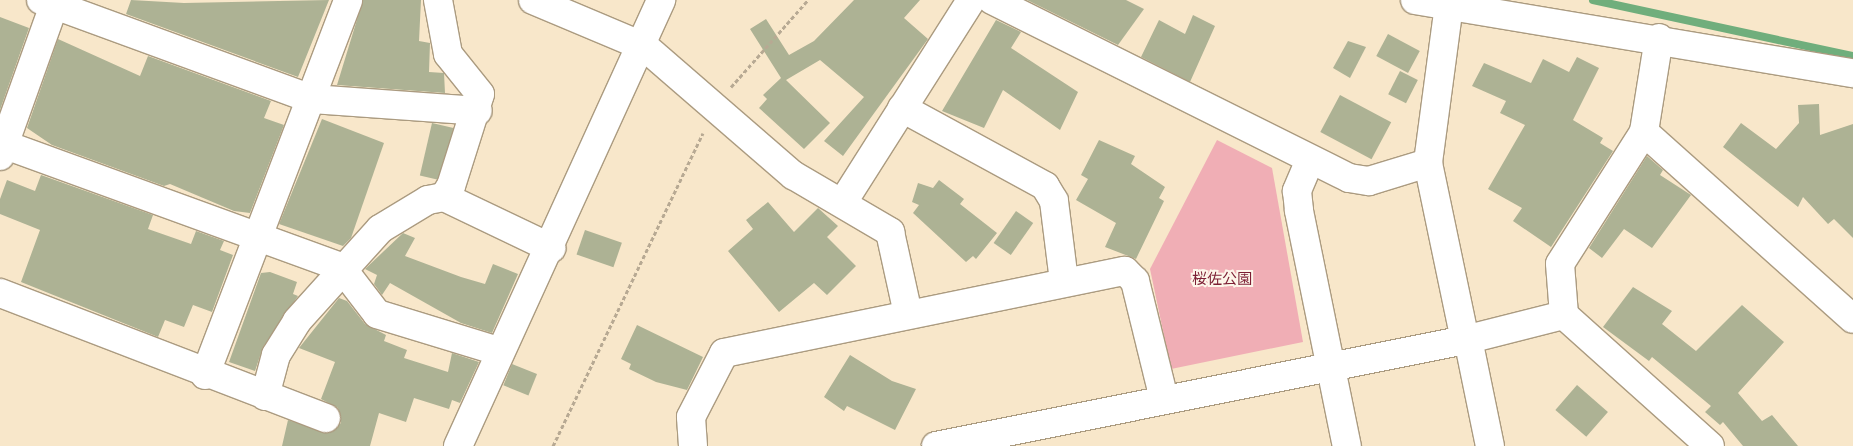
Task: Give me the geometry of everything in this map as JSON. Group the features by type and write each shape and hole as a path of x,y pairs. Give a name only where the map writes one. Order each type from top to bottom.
{"street":[{"path":"206,375 260,239 348,0"},
{"path":"438,0 448,54 480,94 478,111 444,196"},
{"path":"533,0 640,45 716,107 793,175 844,202 890,232 908,314"},
{"path":"458,446 498,351 550,248 661,0"},
{"path":"844,202 971,0"},
{"path":"992,0 1349,178 1369,181 1428,163"},
{"path":"1415,0 1659,38 1853,73"},
{"path":"478,111 312,99 51,2 2,147 344,271 377,314 498,351"},
{"path":"1449,5 1428,163 1490,446"},
{"path":"1659,38 1644,132 1560,264 1564,315 1710,446"},
{"path":"902,108 1045,186 1054,201 1064,281"},
{"path":"1644,132 1853,319"},
{"path":"1310,160 1296,191 1329,366 1347,446"},
{"path":"265,396 282,343 380,229 428,200 444,196 550,248"},
{"path":"693,446 691,417 724,353 1064,281 1125,271 1131,274 1164,399"},
{"path":"0,293 206,375 326,418"},
{"path":"936,446 1329,366 1467,340 1564,315"}],"path":[{"path":"553,446 716,107 808,0"}],"green space":[{"name":"桜佐公園","path":"1217,140 1272,168 1303,342 1171,369 1150,269"}],"building":[{"path":"131,0 184,3 329,0 298,77 126,14"},
{"path":"363,0 421,0 419,41 430,43 429,72 444,73 445,93 337,85"},
{"path":"854,0 920,0 904,18 928,39 843,156 824,141 864,97 820,60 786,80 830,123 804,149 759,108 767,99 763,95 781,78 750,29 766,19 789,55 814,41"},
{"path":"1027,0 1126,0 1144,9 1118,45"},
{"path":"1193,15 1215,26 1190,82 1141,57 1159,20 1185,34"},
{"path":"0,17 29,28 0,110"},
{"path":"996,20 1021,32 1011,48 1078,92 1060,130 1003,90 984,128 942,111"},
{"path":"1388,34 1420,51 1408,73 1376,56"},
{"path":"58,39 140,76 148,56 271,101 264,118 284,125 250,213 234,211 170,184 164,186 52,145 27,128"},
{"path":"1348,41 1366,47 1350,78 1333,68"},
{"path":"1577,57 1599,68 1573,120 1603,138 1600,143 1613,151 1551,247 1513,221 1522,208 1488,189 1525,125 1500,113 1506,101 1472,86 1484,63 1531,83 1543,59 1569,72"},
{"path":"1400,71 1418,80 1406,103 1388,94"},
{"path":"1340,95 1391,122 1371,159 1320,132"},
{"path":"1819,104 1820,135 1853,124 1853,238 1834,219 1828,224 1803,197 1798,207 1723,147 1741,123 1776,149 1799,123 1798,105"},
{"path":"322,119 384,143 351,238 343,246 279,224"},
{"path":"432,123 453,128 441,181 420,176"},
{"path":"1099,140 1135,156 1131,164 1165,187 1159,198 1164,201 1136,259 1105,247 1116,223 1076,200 1088,179 1081,175"},
{"path":"1647,156 1663,170 1660,175 1691,195 1652,248 1624,229 1602,258 1589,248"},
{"path":"41,175 153,215 148,229 191,244 196,231 224,241 220,250 233,255 212,312 193,305 184,327 165,320 158,337 21,282 40,230 0,214 0,199 7,180 35,191"},
{"path":"939,180 964,199 960,204 997,233 976,259 973,256 966,262 913,213 919,205 912,202 918,183 933,188"},
{"path":"768,202 794,232 818,208 838,226 827,237 856,266 827,295 814,283 779,312 728,251 753,229 746,220"},
{"path":"1016,211 1033,223 1011,255 994,243"},
{"path":"585,230 622,243 613,267 577,255"},
{"path":"403,233 415,238 405,256 461,277 485,284 493,264 518,274 492,333 461,323 390,283 382,295 374,284 377,275 365,269"},
{"path":"270,272 297,282 293,294 298,296 263,347 255,371 229,362 261,273"},
{"path":"1633,287 1672,311 1662,324 1696,351 1742,305 1784,342 1738,393 1762,421 1772,415 1798,446 1743,446 1723,422 1720,425 1705,412 1711,406 1652,357 1649,361 1603,327"},
{"path":"339,298 347,301 365,324 386,335 384,341 407,350 404,358 448,372 452,353 479,362 460,403 452,400 449,409 414,398 406,422 379,413 370,446 282,446 288,420 328,433 341,423 338,408 321,399 335,362 299,348"},
{"path":"637,325 703,357 687,390 656,382 629,369 631,364 621,359"},
{"path":"850,355 892,381 916,389 895,430 847,406 844,411 824,397"},
{"path":"512,364 537,374 528,395 503,385"},
{"path":"1577,385 1608,412 1586,437 1555,410"}],"waterway":[{"path":"1593,0 1853,56"}]}
